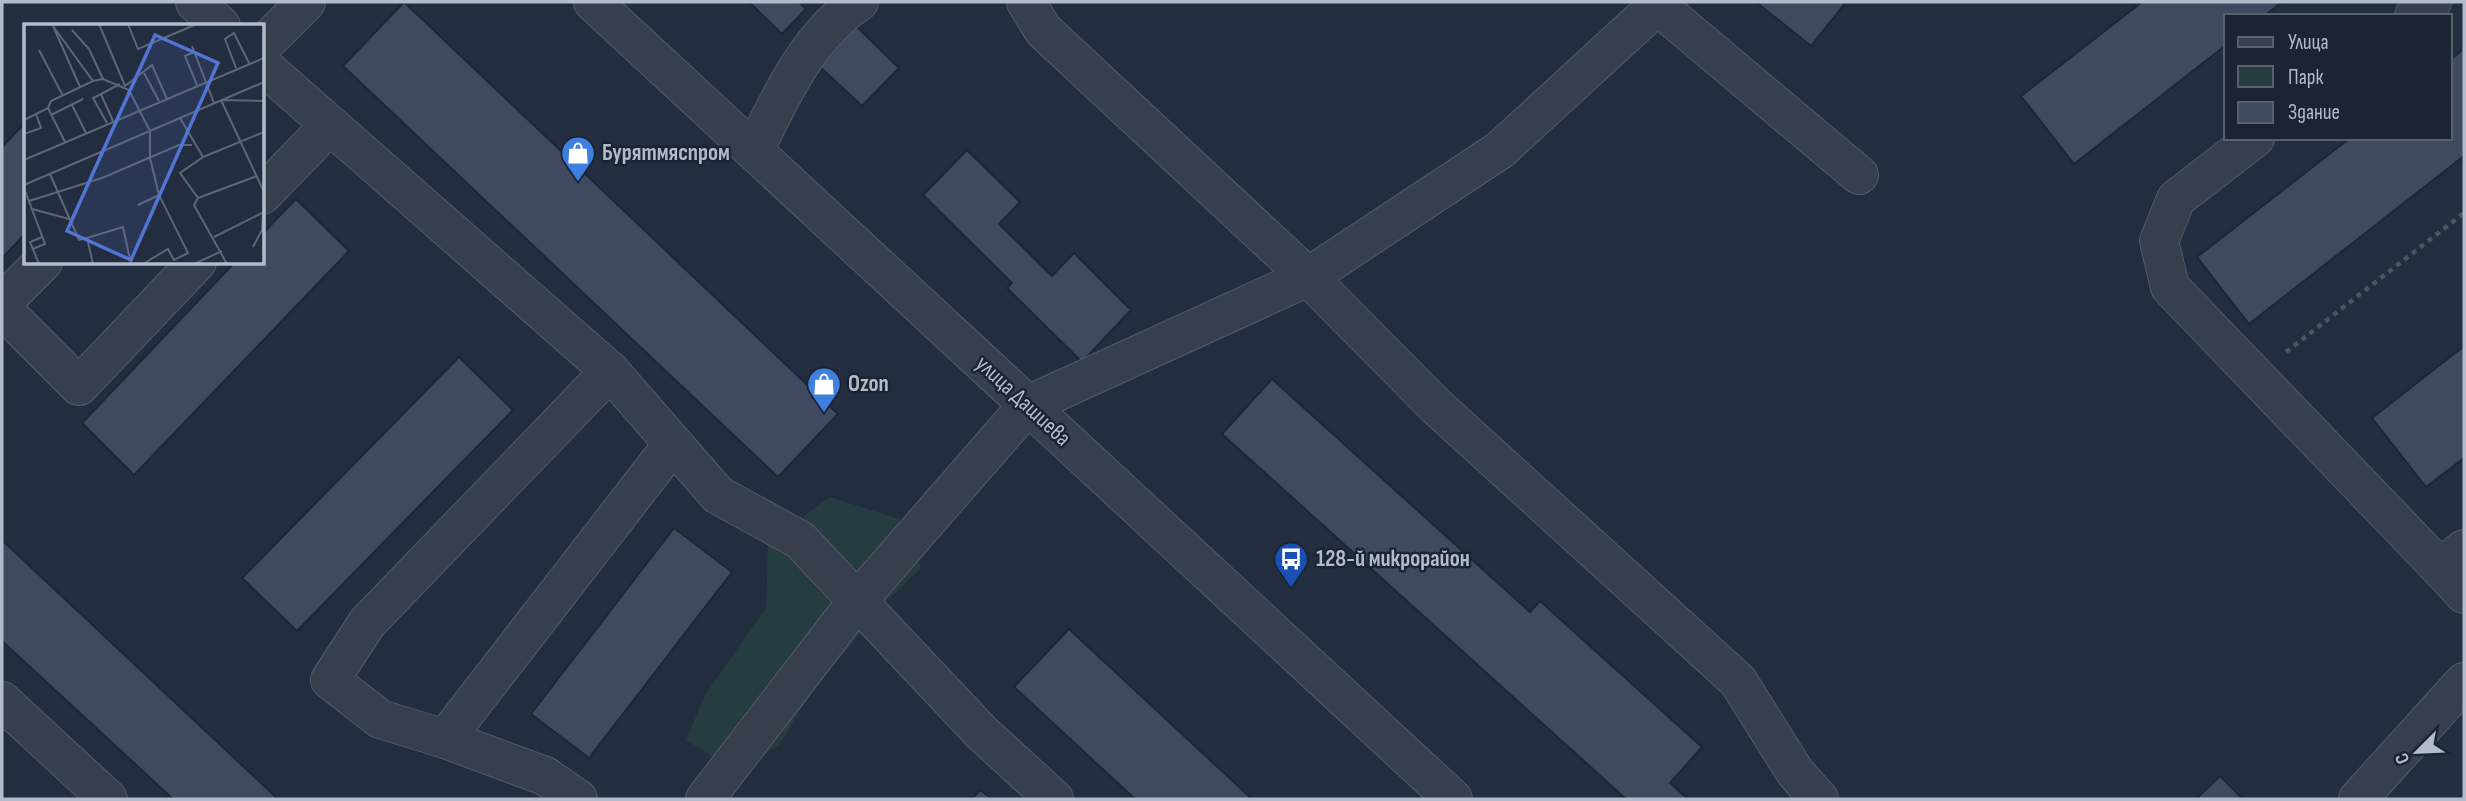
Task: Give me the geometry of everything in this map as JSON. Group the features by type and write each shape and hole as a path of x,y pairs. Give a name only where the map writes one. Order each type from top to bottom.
{"street":[{"path":"195,2 219,24"},
{"path":"264,44 306,2"},
{"name":"улица Дашиева","path":"593,2 1453,799"},
{"path":"754,151 788,83 840,14 859,2"},
{"path":"1026,2 1043,30 1308,277 1437,407 1738,681 1795,772 1819,799"},
{"path":"2417,14 2432,2"},
{"path":"705,799 858,600 1028,405 1308,277 1500,150 1660,4 1859,175"},
{"path":"264,67 610,371 718,495 800,540 982,733 1054,799"},
{"path":"264,193 330,125"},
{"path":"2252,140 2176,199 2159,241 2170,287 2255,376 2456,570"},
{"path":"2,303 41,264"},
{"path":"2,309 79,386 195,264"},
{"path":"578,799 545,776 445,738 380,719 330,680 367,623 610,371"},
{"path":"445,738 673,444"},
{"path":"2358,799 2464,682"},
{"path":"2,701 108,799"}],"path":[{"path":"2255,376 2464,213"}],"green space":[{"path":"830,497 899,519 921,568 887,601 811,693 779,745 735,770 686,740 705,695 766,608 768,542"}],"building":[{"path":"404,2 838,414 778,477 343,66"},
{"path":"749,2 799,2 806,9 782,34"},
{"path":"1756,2 1846,2 1811,46"},
{"path":"2142,2 2282,2 2267,14 2224,14 2224,47 2074,164 2021,96"},
{"path":"856,26 899,68 862,106 818,65"},
{"path":"2464,49 2464,156 2249,324 2197,257 2347,140 2452,140 2452,58"},
{"path":"24,124 24,235 2,258 2,147"},
{"path":"967,150 1020,202 999,224 1052,276 1074,253 1131,310 1082,362 1007,288 1012,283 923,195"},
{"path":"296,199 349,251 134,475 82,423 233,264 264,264 264,232"},
{"path":"2464,346 2464,458 2426,487 2372,418"},
{"path":"459,357 513,410 297,631 242,578"},
{"path":"1272,379 1530,612 1540,601 1702,747 1670,783 1688,799 1626,799 1222,434"},
{"path":"674,528 732,572 589,758 531,714"},
{"path":"2,540 278,799 173,799 2,641"},
{"path":"1069,629 1252,799 1135,799 1014,687"},
{"path":"2220,776 2243,799 2196,799"},
{"path":"980,790 992,799 972,799"}],"place":[{"name":"Бурятмяспром","path":"578,183"},
{"name":"Ozon","path":"824,414"},
{"name":"128-й микрорайон","path":"1291,589"}]}
